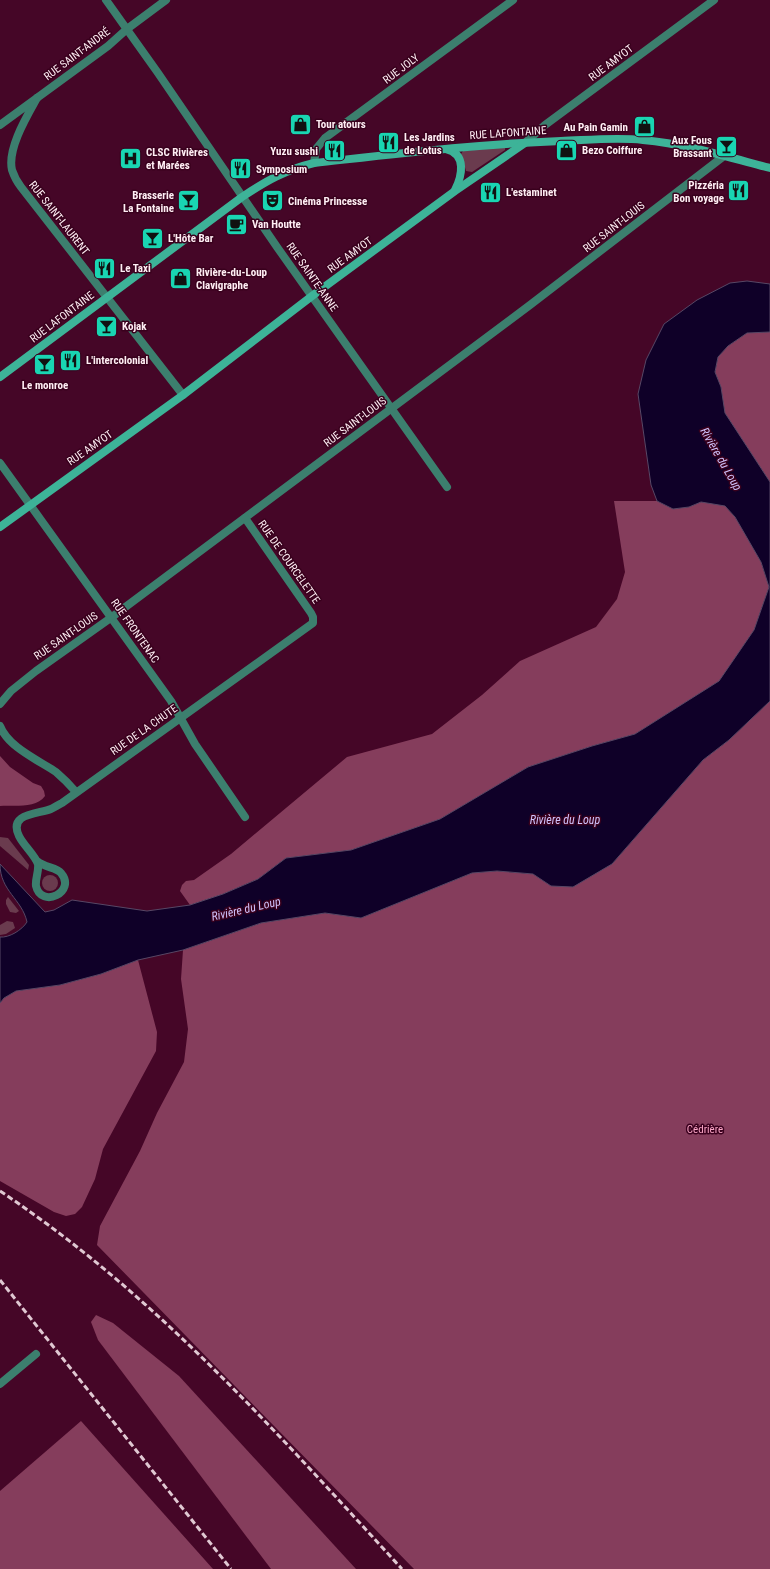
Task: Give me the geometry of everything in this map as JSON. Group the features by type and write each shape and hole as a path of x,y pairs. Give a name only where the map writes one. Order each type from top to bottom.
{"main road":[{"name":"RUE LAFONTAINE","path":"0,377 242,197 279,174 296,168 314,164 446,149 526,142 641,140 675,145 770,168"},
{"name":"RUE AMYOT","path":"0,527 183,395 312,296 455,191 526,142"},
{"path":"446,149 451,150 456,154 461,164 461,175 455,191"}],"street":[{"name":"RUE SAINTE-ANNE","path":"106,0 242,197 447,487"},
{"name":"RUE SAINT-ANDRÉ","path":"0,125 108,46 127,29 166,0"},
{"name":"RUE JOLY","path":"314,164 315,152 325,138 513,0"},
{"name":"RUE AMYOT","path":"526,142 545,125 714,0"},
{"name":"RUE SAINT-LAURENT","path":"37,98 19,135 12,156 12,171 20,187 183,395"},
{"name":"RUE SAINT-LOUIS","path":"0,704 11,691 31,675 112,617 391,409 724,156"},
{"name":"RUE FRONTENAC","path":"0,463 171,701 195,744 245,817"},
{"name":"RUE DE COURCELETTE","path":"245,518 314,620"},
{"name":"RUE DE LA CHUTE","path":"37,861 18,834 18,821 25,815 51,809 62,803 310,625 314,620"},
{"path":"0,726 2,732 22,751 56,772 76,792"},
{"path":"37,861 44,866 58,870 63,876 65,883 64,888 58,895 46,897 38,891 36,883 39,868 37,861"},
{"path":"0,1384 36,1354"}],"shaded area":[{"path":"505,147 505,150 472,172 466,171 461,154 463,151"},
{"path":"0,837 8,838 29,865 28,870 0,846"},
{"path":"50,875 57,880 58,883 53,890 50,891 43,886 42,883 47,876"},
{"path":"8,897 19,911 16,913 10,912 6,904"},
{"path":"7,921 13,922 15,928 6,934 0,935 0,925"}],"green space":[{"path":"770,332 770,482 724,413 721,387 715,372 718,357 728,346 747,333"},
{"path":"614,501 657,501 673,509 689,507 701,502 712,503 725,506 735,517 743,530 761,562 769,587 754,630 720,681 635,734 592,746 528,767 440,819 351,850 286,858 258,879 223,894 190,905 180,891 182,885 186,881 194,880 231,854 347,757 432,734 482,695 520,661 596,627 617,599 625,572"},
{"name":"Cédrière","path":"770,701 770,1569 414,1569 97,1245 100,1226 140,1151 157,1113 184,1062 188,1029 181,979 183,950 261,923 325,913 361,918 472,873 497,871 533,874 551,886 612,864 703,760 729,740"},
{"path":"0,756 10,767 33,783 41,786 45,796 36,803 30,805 0,806"},
{"path":"138,960 157,1032 156,1051 103,1149 95,1179 82,1207 75,1214 66,1216 54,1212 0,1181 0,1003 4,998 16,991 60,985 101,974"},
{"path":"96,1315 113,1323 179,1376 356,1569 271,1569 98,1340 91,1322"},
{"path":"81,1421 213,1569 0,1569 0,1491"}],"water":[{"name":"Rivière du Loup","path":"747,281 770,284 770,332 747,333 728,346 718,357 715,372 721,387 725,413 770,482 770,701 729,740 703,760 612,864 573,887 551,886 533,874 497,871 472,873 361,918 325,913 261,923 183,950 138,960 101,974 60,985 16,991 4,998 0,1003 0,937 15,933 27,922 21,907 7,888 1,873 0,864 45,912 54,910 72,900 147,911 190,905 223,894 258,879 286,858 351,850 440,819 528,767 592,746 635,734 719,681 754,630 769,587 761,562 735,517 725,506 701,502 689,507 673,509 657,501 651,485 638,394 646,360 664,324 697,300 730,283"}],"railway":[{"path":"0,1191 57,1231 111,1274 162,1320 261,1417 402,1569"},
{"path":"0,1280 231,1569"}],"place":[{"name":"Tour atours","path":"301,124"},
{"name":"Au Pain Gamin","path":"644,127"},
{"name":"Les Jardins de Lotus","path":"389,143"},
{"name":"Aux Fous Brassant","path":"727,146"},
{"name":"Bezo Coiffure","path":"566,150"},
{"name":"Yuzu sushi","path":"334,151"},
{"name":"CLSC Rivières et Marées","path":"131,158"},
{"name":"Symposium","path":"241,169"},
{"name":"Pizzéria Bon voyage","path":"739,191"},
{"name":"L'estaminet","path":"490,192"},
{"name":"Brasserie La Fontaine","path":"189,201"},
{"name":"Cinéma Princesse","path":"272,201"},
{"name":"Van Houtte","path":"237,224"},
{"name":"L'Hôte Bar","path":"152,238"},
{"name":"Le Taxi","path":"105,268"},
{"name":"Rivière-du-Loup Clavigraphe","path":"181,278"},
{"name":"Kojak","path":"106,326"},
{"name":"L'intercolonial","path":"71,360"},
{"name":"Le monroe","path":"45,365"}]}
